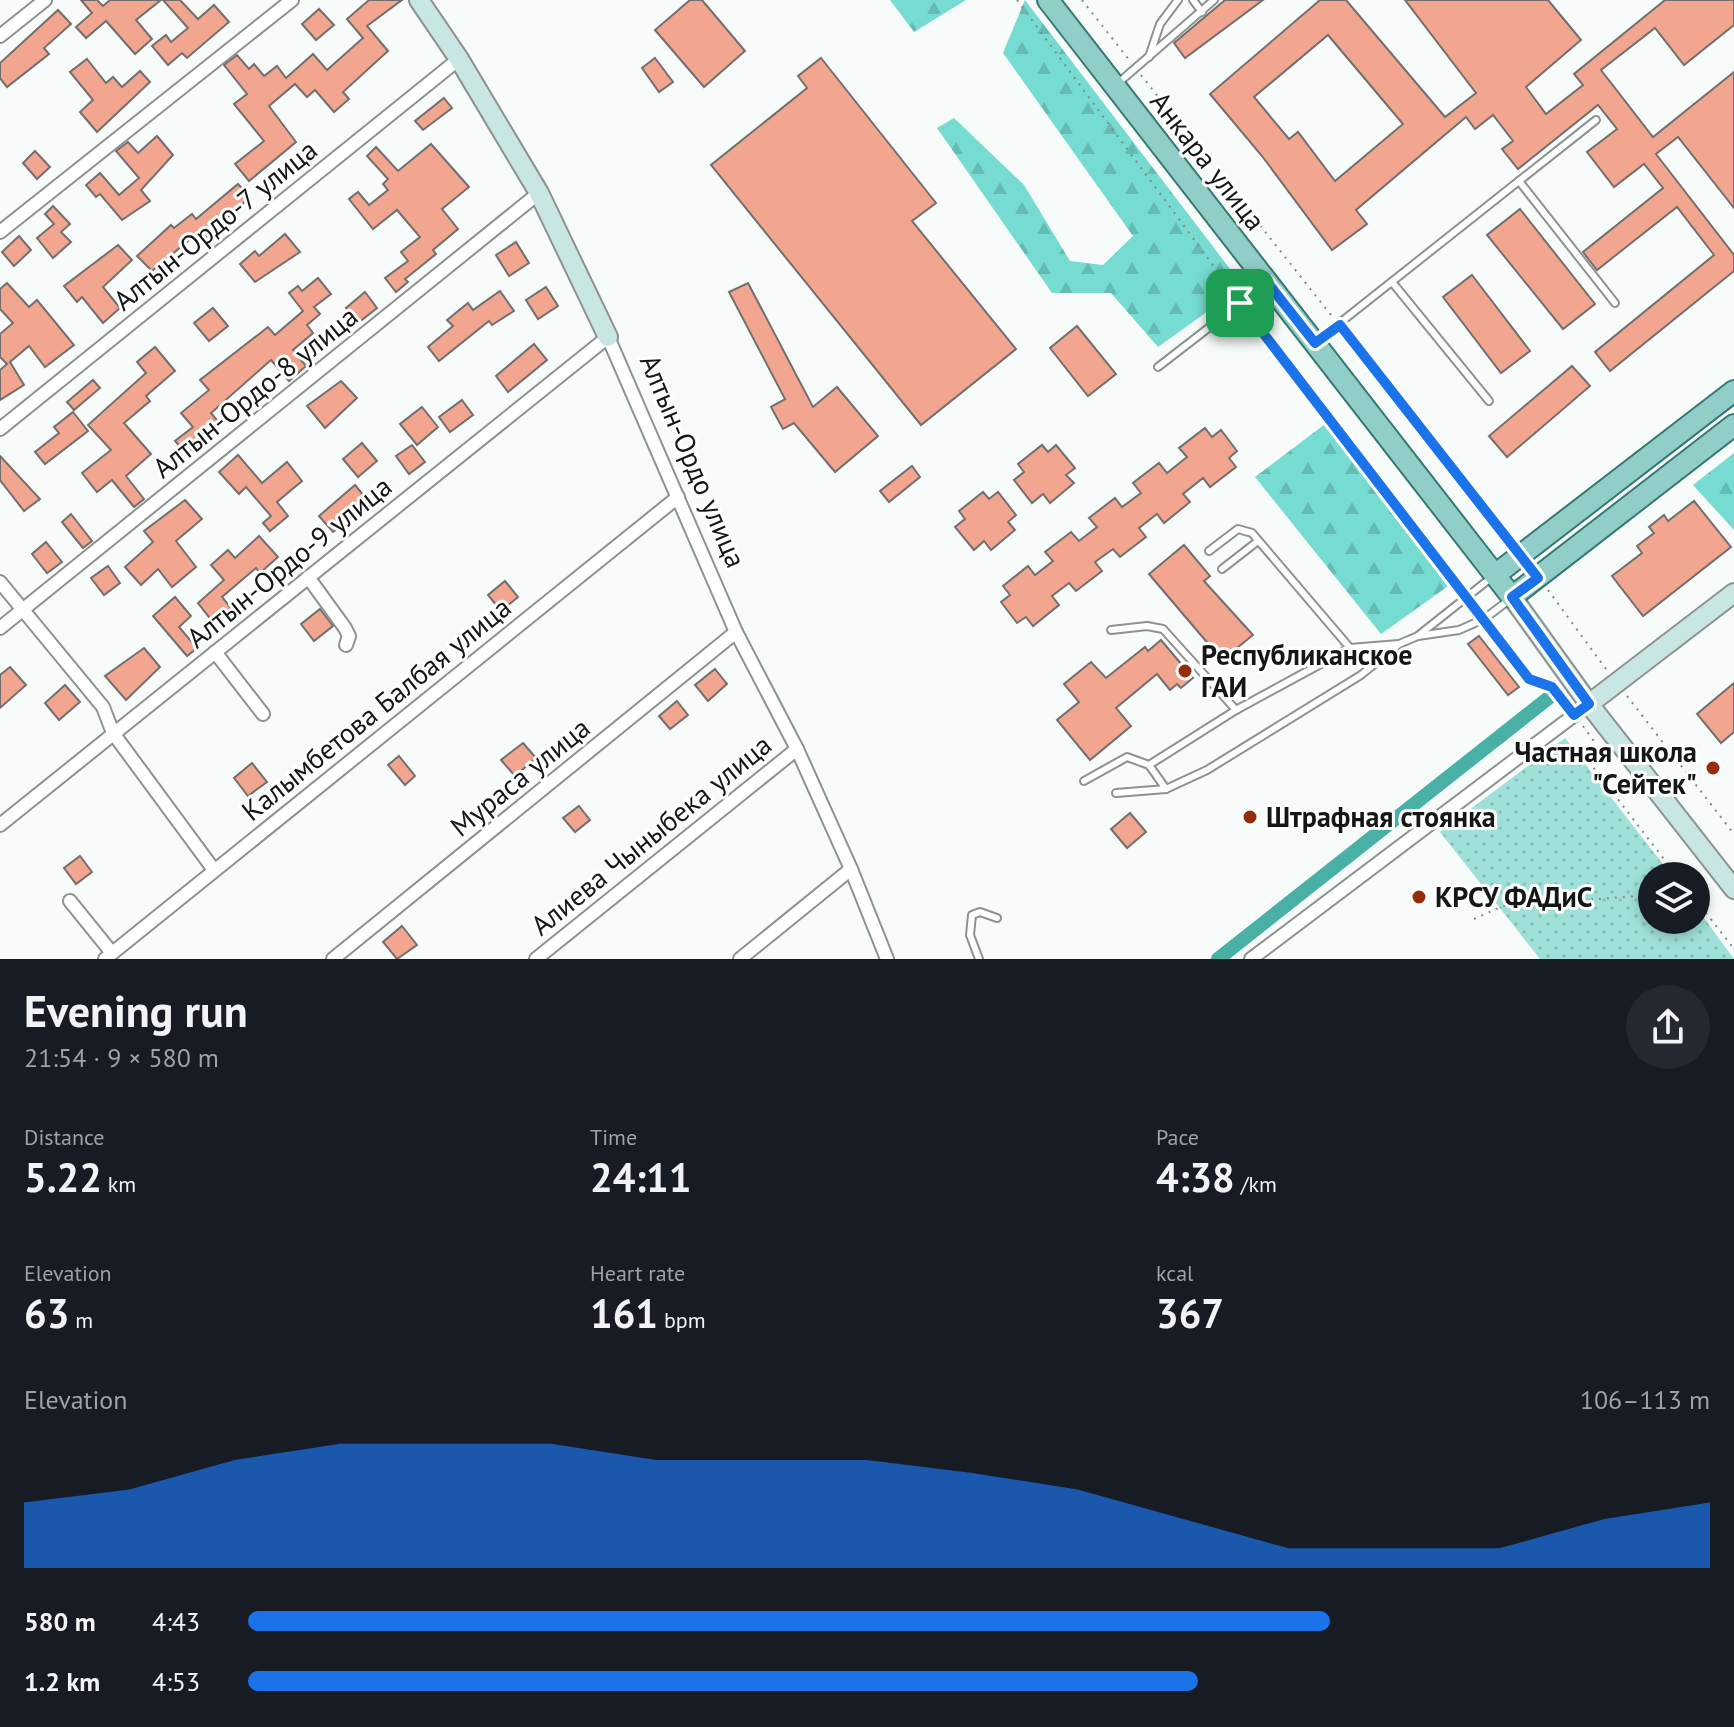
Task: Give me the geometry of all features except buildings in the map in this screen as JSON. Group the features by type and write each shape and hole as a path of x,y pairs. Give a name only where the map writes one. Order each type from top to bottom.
{"main road":[{"name":"Анкара улица","path":"1048,0 1512,597"},
{"path":"1495,575 1734,391"},
{"path":"1512,597 1734,425"}],"street":[{"path":"0,36 45,0"},
{"path":"0,232 292,0"},
{"name":"Алтын-Ордо улица","path":"419,0 459,59 539,193 608,337 736,632 797,749 887,959"},
{"name":"Алтын-Ордо-7 улица","path":"0,429 459,59"},
{"name":"Алтын-Ордо-8 улица","path":"0,628 539,193"},
{"name":"Алтын-Ордо-9 улица","path":"0,825 608,337"},
{"name":"Калымбетова Балбая улица","path":"108,956 678,497"},
{"path":"308,577 345,628 349,636 346,645"},
{"path":"0,582 103,707 113,733 214,870"},
{"path":"1251,959 1734,593"},
{"name":"Анкара улица","path":"1512,597 1582,709 1734,889"},
{"name":"Мураса улица","path":"333,959 736,632"},
{"path":"215,652 263,714"},
{"name":"Алиева Чыныбека улица","path":"536,959 797,749"},
{"path":"740,959 851,869"},
{"path":"70,901 108,956"}],"lane":[{"path":"1149,57 1160,24 1178,0"},
{"path":"1193,0 1202,12"},
{"path":"1114,86 1137,70 1214,0"},
{"path":"1315,343 1596,120"},
{"path":"1519,181 1615,303"},
{"path":"1158,367 1267,282"},
{"path":"1392,282 1489,401"},
{"path":"1209,551 1238,529 1252,533 1350,648"},
{"path":"1222,569 1258,541"},
{"path":"1418,636 1467,594 1495,575"},
{"path":"1116,793 1166,789 1207,770 1348,683 1399,644 1418,636 1459,630 1484,619 1512,597"},
{"path":"1111,630 1147,626 1163,629 1236,710"},
{"path":"1149,765 1236,710 1350,648 1399,644"},
{"path":"1084,781 1121,758 1149,765 1166,789"},
{"path":"979,959 970,935 972,915 980,912 997,918"}],"path":[{"path":"1017,0 1240,303 1467,594"},
{"path":"1082,0 1522,556"},
{"path":"1538,578 1734,834"},
{"path":"1484,619 1529,679 1552,687 1582,709 1596,744 1583,754 1666,862"},
{"path":"1474,919 1503,906 1638,896"},
{"path":"1710,918 1734,949"}],"shaded area":[{"path":"1565,738 1661,862 1638,862 1638,934 1710,934 1710,926 1734,959 1540,959 1440,832"}],"green space":[{"path":"890,0 966,0 914,32"},
{"path":"1025,0 1243,286 1158,347 1111,293 1052,293 937,128 954,118 1024,185 1070,261 1103,265 1133,236 1003,53"},
{"path":"1329,421 1451,584 1381,634 1255,477"},
{"path":"1734,453 1734,530 1693,485"}],"waterway":[{"path":"1218,959 1551,696"}],"place":[{"name":"Республиканское ГАИ","path":"1185,671"},
{"name":"Частная школа \"Сейтек\"","path":"1713,768"},
{"name":"Штрафная стоянка","path":"1250,817"},
{"name":"КРСУ ФАДиС","path":"1419,897"}],"route":[{"path":"1267,282 1315,343 1340,325 1538,578 1512,597 1589,704 1574,715 1552,687 1529,679 1467,594 1240,303 1267,282"}]}
